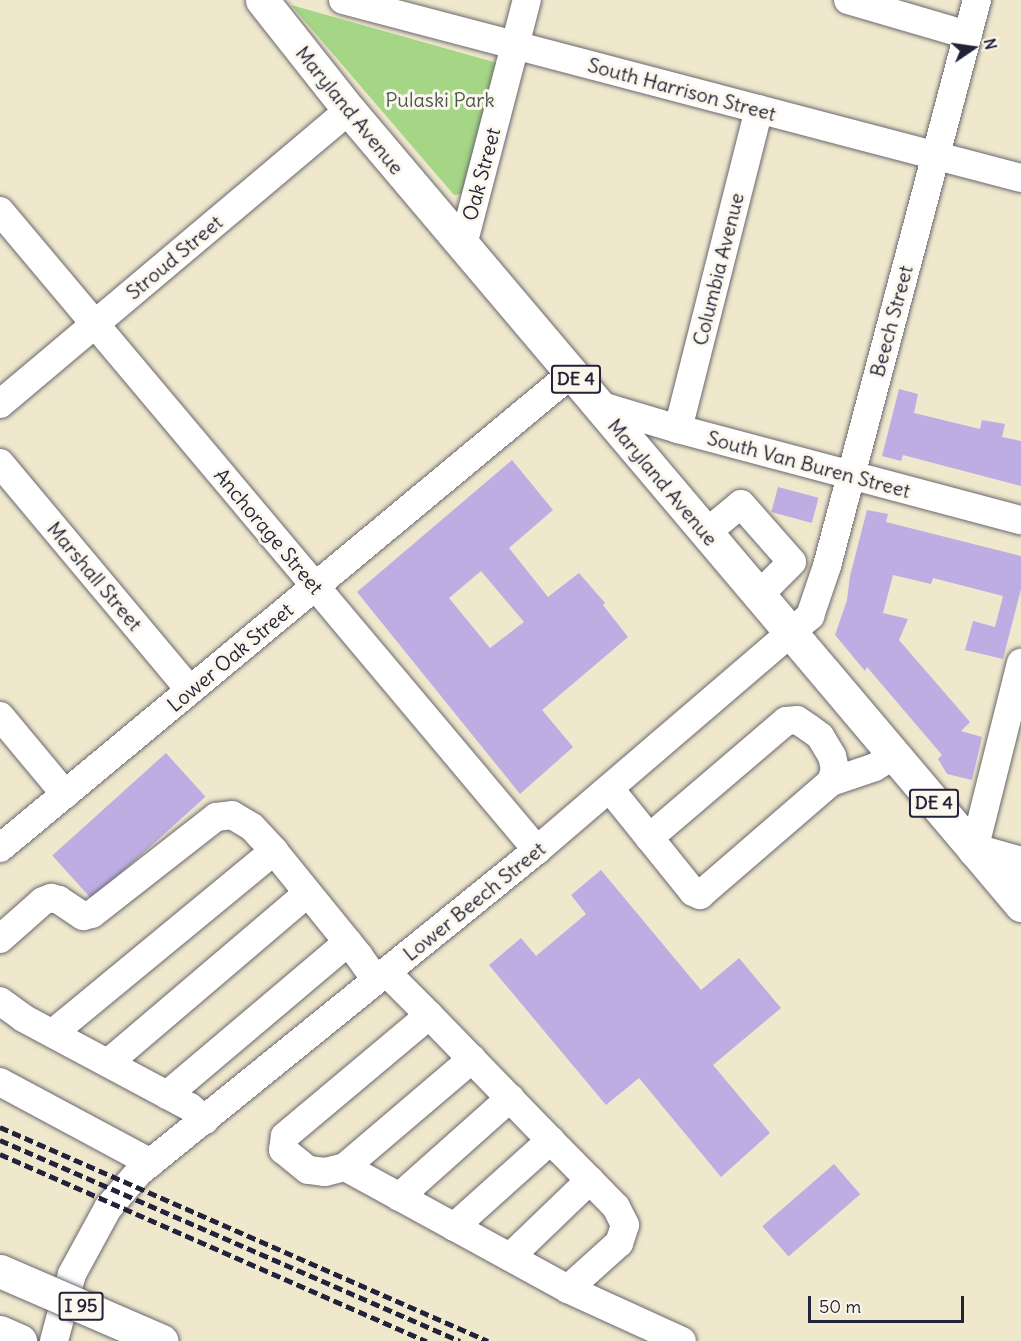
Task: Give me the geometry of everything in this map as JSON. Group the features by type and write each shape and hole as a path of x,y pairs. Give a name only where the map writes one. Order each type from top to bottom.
{"main road":[{"name":"Maryland Avenue","path":"262,0 349,110 1021,905"},
{"path":"974,850 1021,863"},
{"name":"I 95","path":"0,1271 162,1341"},
{"path":"0,1332 20,1341"}],"street":[{"name":"South Harrison Street","path":"343,0 1021,178"},
{"name":"Oak Street","path":"463,244 527,0"},
{"path":"848,0 968,35"},
{"name":"Beech Street","path":"792,634 810,616 827,566 977,0"},
{"name":"Columbia Avenue","path":"678,429 759,109"},
{"name":"Stroud Street","path":"0,404 349,110"},
{"name":"Anchorage Street","path":"0,211 537,850"},
{"name":"Lower Oak Street","path":"0,848 572,374"},
{"name":"South Van Buren Street","path":"598,405 678,429 1021,520"},
{"name":"Marshall Street","path":"0,462 190,690"},
{"path":"706,532 741,504 792,562 827,566"},
{"path":"759,595 792,562"},
{"name":"Lower Beech Street","path":"151,1163 537,850 792,634"},
{"path":"974,850 1021,663"},
{"path":"0,716 65,794"},
{"path":"649,838 774,728 786,721 797,720 820,736 832,756 835,769 831,782"},
{"path":"610,789 693,892 700,895 831,782 875,767 894,755"},
{"path":"0,939 43,902 51,898 59,900 83,916 92,914 216,817 232,815 252,828 348,942 381,976 429,1015 616,1207 625,1225 619,1242 568,1289"},
{"path":"53,1034 273,852"},
{"path":"108,1063 308,893"},
{"path":"167,1095 348,942"},
{"path":"0,1001 53,1034 190,1107 204,1120"},
{"path":"429,1015 285,1136 283,1150 308,1170 325,1172 345,1167 472,1059"},
{"path":"0,1082 151,1163 139,1172 108,1208 88,1244 72,1274 54,1341"},
{"path":"399,1197 510,1098"},
{"path":"453,1227 550,1140"},
{"path":"345,1167 568,1289 682,1341"},
{"path":"510,1257 590,1180"},
{"path":"0,1317 50,1341"}],"green space":[{"name":"Pulaski Park","path":"291,5 501,64 468,193 454,195"}],"building":[{"path":"899,389 918,394 914,413 980,429 982,420 1005,424 1002,437 1021,441 1021,486 903,455 901,461 882,456"},
{"path":"512,460 553,510 509,548 548,597 579,573 605,603 603,605 628,637 542,710 573,747 520,794 357,592","holes":["481,571 524,622 490,648 449,598"]},
{"path":"778,487 819,498 812,523 771,512"},
{"path":"867,510 888,514 886,522 1021,556 1021,589 1003,659 965,650 973,621 995,627 1003,596 933,578 931,584 893,575 883,613 908,619 899,640 970,722 961,731 982,737 972,780 947,774 938,759 942,755 867,667 865,671 835,635 847,600 850,576"},
{"path":"166,753 205,797 92,899 52,855"},
{"path":"601,870 701,990 739,958 781,1008 713,1065 770,1133 721,1177 639,1078 606,1105 489,965 521,938 536,956 586,914 571,895"},
{"path":"834,1164 860,1194 789,1257 762,1226"}],"railway":[{"path":"0,1127 488,1341"},
{"path":"0,1140 460,1341"},
{"path":"0,1154 427,1341"},
{"path":"0,1283 128,1341"}]}
